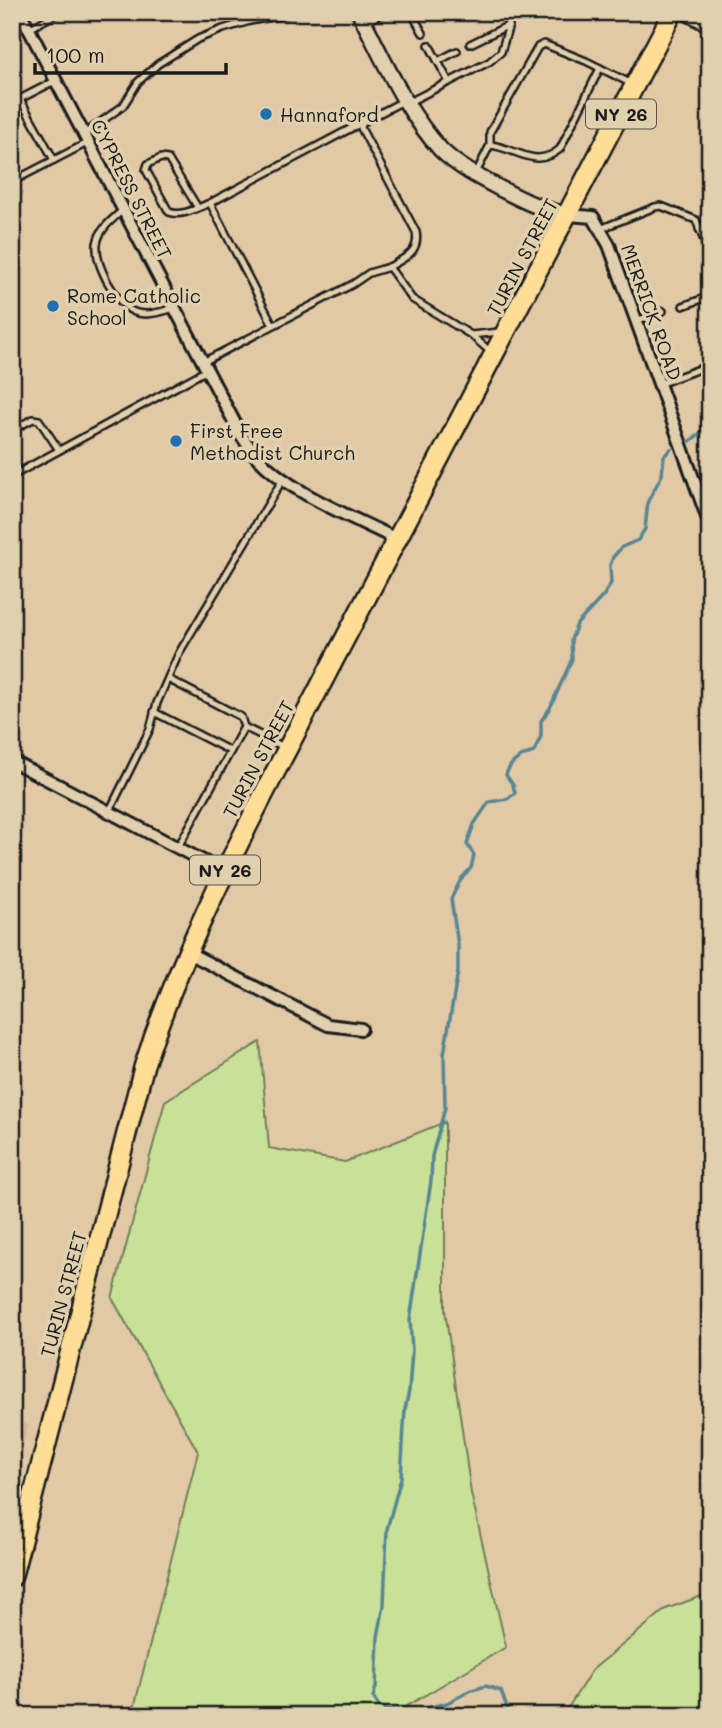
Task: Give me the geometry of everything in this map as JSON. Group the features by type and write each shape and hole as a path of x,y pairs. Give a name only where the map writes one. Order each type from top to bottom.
{"main road":[{"name":"TURIN STREET","path":"12,1577 144,1066 162,1011 224,872 673,12"}],"street":[{"name":"CYPRESS STREET","path":"20,12 241,435 257,458 283,479 398,540"},
{"path":"682,12 710,27"},
{"path":"362,17 407,101 442,150 475,175 543,210 568,215"},
{"name":"MERRICK ROAD","path":"568,215 593,217 609,245 710,525"},
{"path":"12,761 224,872"},
{"path":"187,952 328,1025 361,1029"}],"lane":[{"path":"29,29 59,12"},
{"path":"12,167 21,177 54,160 87,138 122,106 138,82 158,64 198,39 250,21 299,12"},
{"path":"362,17 384,12"},
{"path":"411,12 423,33"},
{"path":"198,208 168,159 160,158 148,164 146,170 169,212 181,214 198,208 210,203 363,122 489,62 501,52 509,25 502,12"},
{"path":"470,44 509,25"},
{"path":"475,175 490,145 490,132 538,47 544,44 635,86"},
{"path":"429,46 449,82"},
{"path":"438,61 457,51"},
{"path":"490,145 506,147 529,158 551,156 560,149 600,68"},
{"path":"12,103 57,80"},
{"path":"20,99 54,160"},
{"path":"12,476 273,325 369,273 389,267 415,250 418,242 416,232 360,128 363,122"},
{"path":"210,203 273,325"},
{"path":"600,229 661,206 696,220 710,256"},
{"path":"124,209 105,225 97,243 99,267 123,307 134,312 154,314 174,307"},
{"path":"699,229 710,225"},
{"path":"389,267 412,299 471,335 494,355"},
{"path":"682,306 710,296"},
{"path":"636,321 663,312"},
{"path":"471,335 491,334 508,328"},
{"path":"659,384 710,365"},
{"path":"12,430 33,419 39,420 59,450"},
{"path":"109,812 150,729 168,679 197,622 283,479"},
{"path":"168,679 241,718 244,727 287,749"},
{"path":"154,712 230,751"},
{"path":"178,848 244,727"}],"shaded area":[{"path":"12,1419 29,1424 12,1486"}],"green space":[{"path":"260,1042 269,1148 345,1162 445,1122 445,1310 471,1493 506,1647 390,1716 132,1716 198,1452 112,1298 165,1101"},
{"path":"710,1593 710,1716 563,1716 592,1670 666,1609"}],"waterway":[{"path":"690,441 710,426"},
{"path":"510,1716 501,1691 486,1686 447,1703 414,1711 386,1710 379,1706 373,1697 376,1687 378,1637 384,1605 387,1529 401,1478 412,1351 410,1320 431,1181 432,1156 445,1108 444,1054 458,971 458,945 451,899 461,879 471,868 474,855 467,844 474,824 489,802 507,799 515,793 506,775 508,770 517,760 534,752 541,736 541,721 550,708 572,659 571,640 577,624 604,595 611,583 610,566 613,557 622,547 638,540 645,529 648,501 662,475 664,456 671,449"}],"place":[{"name":"Hannaford","path":"266,114"},
{"name":"Rome Catholic School","path":"53,306"},
{"name":"First Free Methodist Church","path":"176,441"}]}
